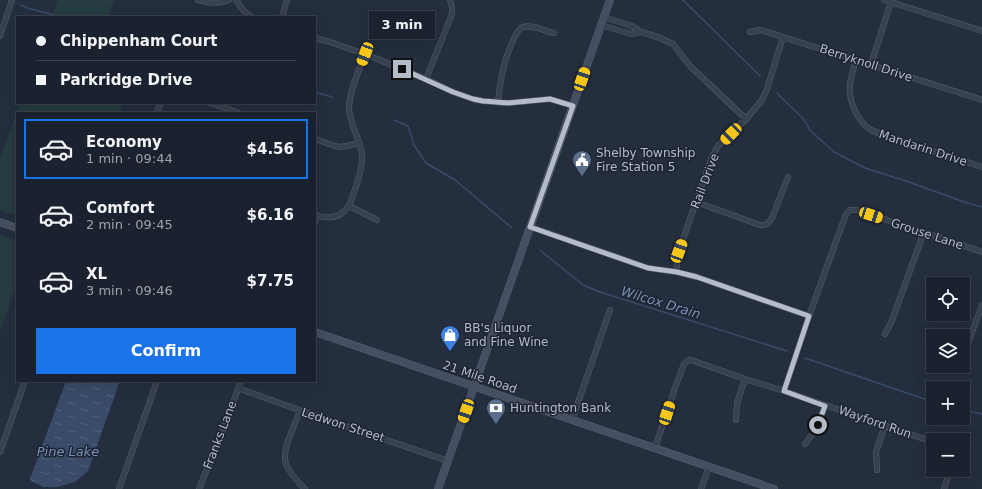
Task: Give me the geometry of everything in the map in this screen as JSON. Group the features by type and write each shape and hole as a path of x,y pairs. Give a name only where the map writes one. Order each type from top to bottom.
{"street":[{"path":"0,36 12,0"},
{"path":"198,0 209,3 229,0"},
{"path":"236,0 243,10 250,16"},
{"path":"282,16 287,0"},
{"path":"426,79 452,14 450,0"},
{"path":"438,489 610,0"},
{"path":"884,0 982,31"},
{"path":"871,64 891,2"},
{"path":"604,17 632,26 641,32 658,37 673,44 690,66 746,119"},
{"path":"601,25 631,34 641,32"},
{"path":"498,102 502,73 509,50 517,32 522,28 529,27 554,33"},
{"name":"Berryknoll Drive","path":"750,32 761,30 982,100"},
{"name":"Rail Drive","path":"677,272 677,258 679,251 706,173 715,152 718,146 760,104 765,94 783,37"},
{"path":"316,38 365,54 426,79 453,92 473,99 514,102 546,99 573,106"},
{"path":"316,215 328,218 342,213 349,206 359,178 362,168 362,156 352,124 349,105 354,84 365,54"},
{"name":"Mandarin Drive","path":"856,60 851,78 851,101 858,117 868,128 882,135 982,167"},
{"path":"213,104 236,112"},
{"path":"316,139 338,147 359,143"},
{"path":"696,202 760,225 767,224 772,218 788,177"},
{"path":"349,206 376,220"},
{"name":"Grouse Lane","path":"809,316 846,214 850,210 857,210 982,252"},
{"path":"0,222 16,228"},
{"path":"530,227 648,268 677,272 697,277 809,316 784,391"},
{"path":"885,334 891,323 924,232"},
{"path":"970,338 982,305"},
{"path":"572,420 610,310"},
{"name":"21 Mile Road","path":"316,332 774,489"},
{"name":"Wayford Run","path":"656,448 684,364 691,360 926,440"},
{"path":"736,420 737,403 745,379"},
{"path":"0,452 25,382"},
{"path":"119,489 157,382"},
{"name":"Franks Lane","path":"199,489 241,382"},
{"name":"Ledwon Street","path":"238,388 300,411 448,461"},
{"path":"805,444 814,432 825,406"},
{"path":"300,411 287,446 285,459 288,468 305,489"},
{"path":"877,470 877,449 885,425"},
{"path":"701,489 709,466"},
{"path":"944,489 948,477"}],"green space":[{"path":"58,0 114,0 107,16 52,16"},
{"path":"20,104 123,104 120,112 17,112"},
{"path":"16,114 16,216 0,210 0,158"},
{"path":"0,235 16,240 16,286 0,332"}],"water":[{"name":"Pine Lake","path":"66,382 120,382 88,471 75,482 59,487 44,487 31,481 30,479"}],"waterway":[{"path":"683,0 760,76"},
{"name":"Wilcox Drain","path":"21,5 58,16"},
{"name":"Wilcox Drain","path":"316,92 332,97"},
{"path":"777,93 800,115 810,130 834,152 865,168 982,207"},
{"name":"Wilcox Drain","path":"394,120 408,126 414,145 426,163 455,180 512,228"},
{"name":"Wilcox Drain","path":"541,251 583,285 600,292 787,351"},
{"name":"Wilcox Drain","path":"805,358 926,400"},
{"name":"Wilcox Drain","path":"970,411 982,414"}],"place":[{"name":"Shelby Township Fire Station 5","path":"582,177"},
{"name":"BB's Liquor and Fine Wine","path":"450,352"},
{"name":"Huntington Bank","path":"496,425"}],"route":[{"path":"402,69 453,92 473,99 508,103 550,99 573,106 530,227 648,268 677,272 697,277 809,316 784,391 825,406 818,425"}]}
